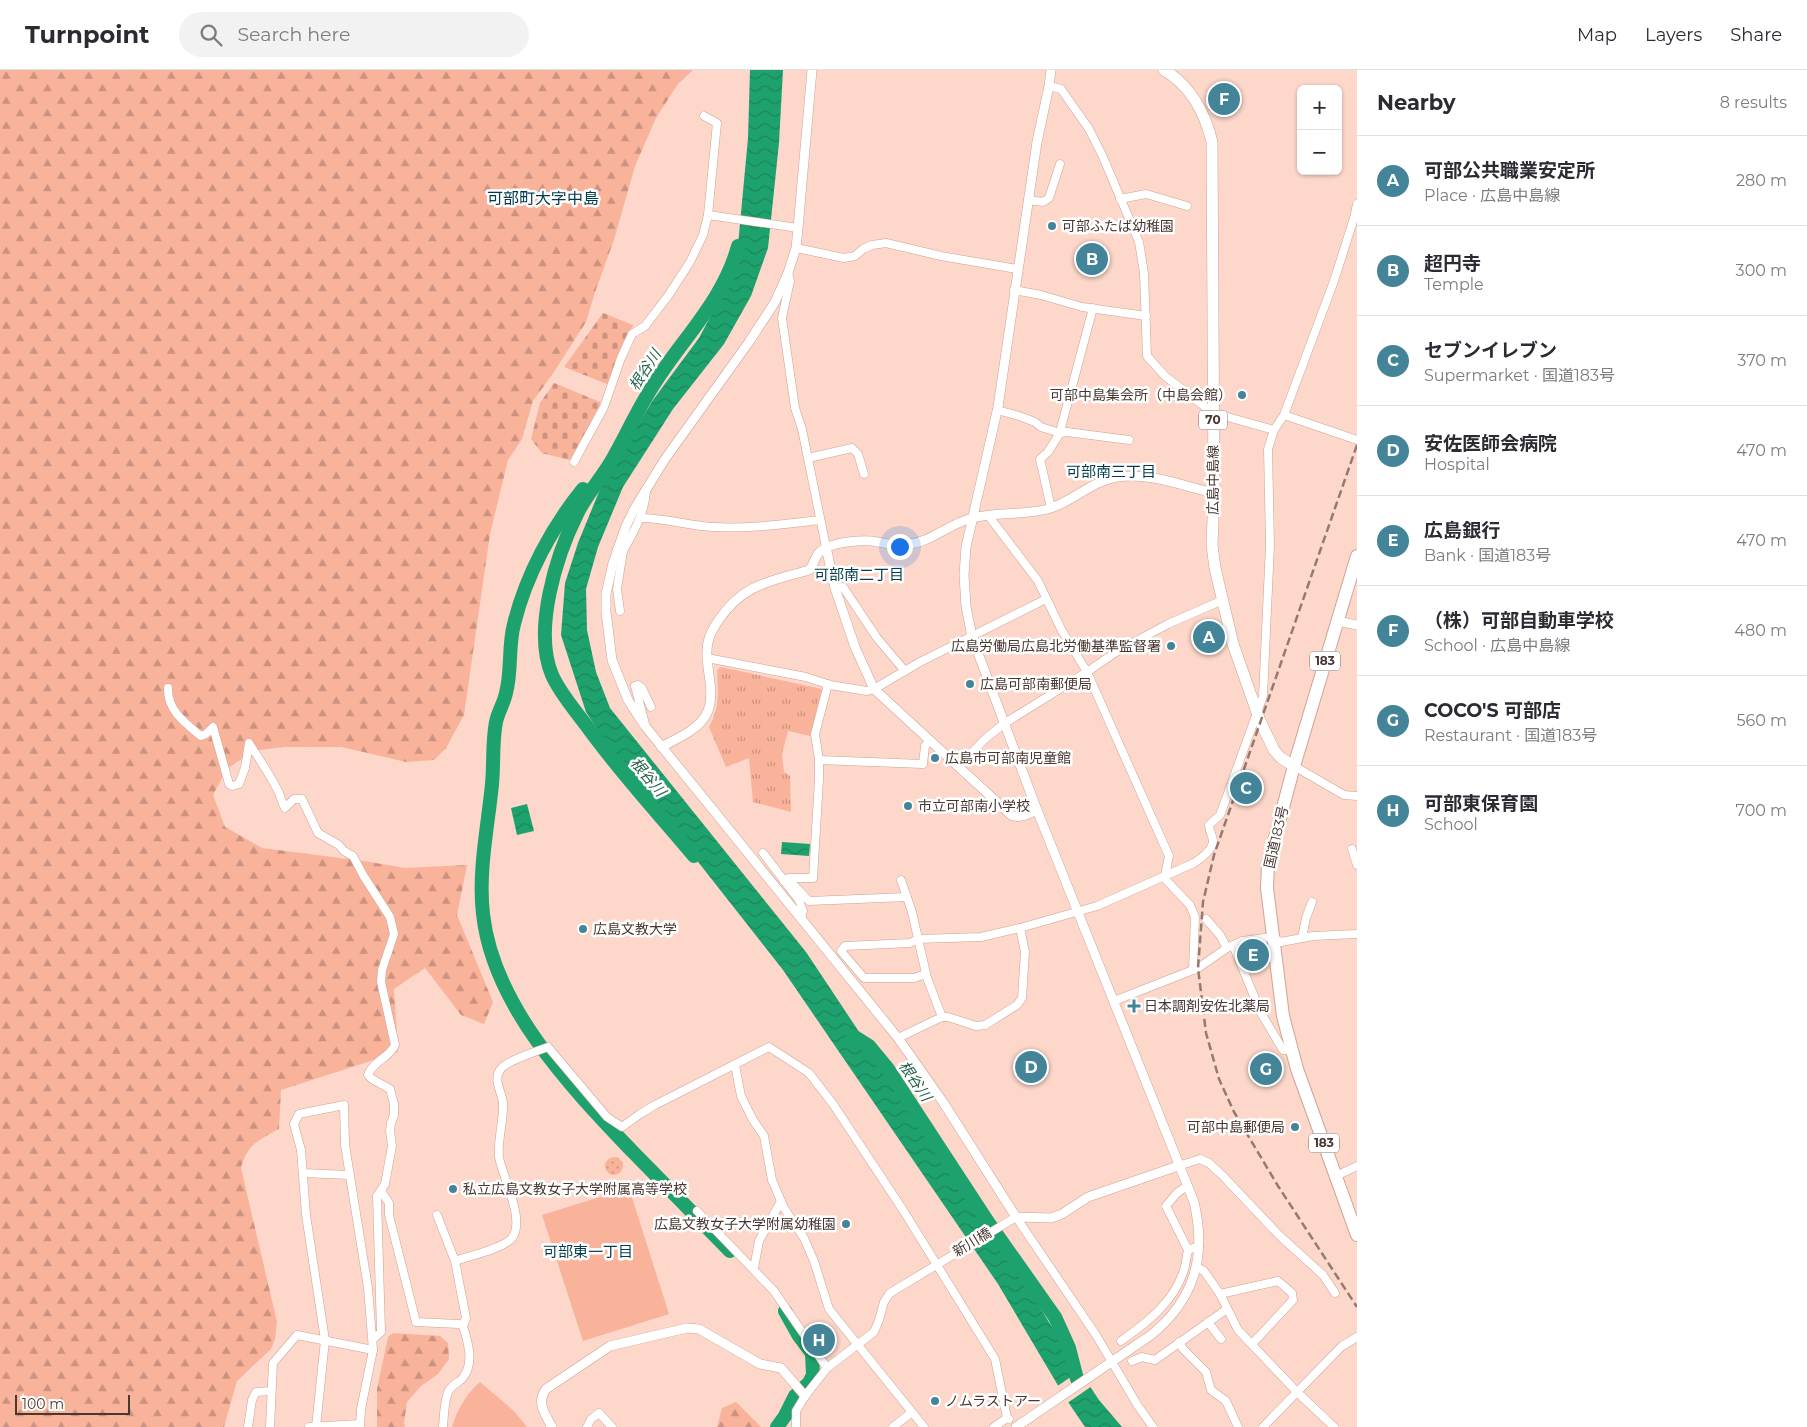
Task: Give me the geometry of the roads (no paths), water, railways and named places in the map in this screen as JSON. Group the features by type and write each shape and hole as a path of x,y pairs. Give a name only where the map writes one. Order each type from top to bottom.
{"highway":[{"name":"国道183号","path":"1357,556 1294,766 1268,864 1267,888 1283,1016 1296,1069 1357,1235"}],"main road":[{"name":"広島中島線","path":"1164,70 1182,84 1195,100 1204,114 1212,142 1214,494 1212,545 1215,568 1233,644 1257,711 1274,750 1281,758 1294,766"}],"street":[{"path":"812,70 795,227 796,248 788,273 775,302 749,342 665,459 626,526 606,594 606,620 612,660 628,700 645,726 898,1038 943,1102 1016,1217 1026,1238 1153,1427"},
{"path":"1016,1427 1151,1336 1183,1300 1197,1267 1199,1246 1194,1202 1037,810 972,637 966,606 964,575 966,547 997,410 1037,142 1051,70"},
{"path":"1049,86 1061,89 1089,130 1139,242 1144,273 1147,356 1165,376 1213,413 1274,430"},
{"path":"574,462 604,407 621,358 632,334 645,326 690,262 703,235 710,216 717,123 704,116"},
{"path":"1028,200 1043,202 1049,198 1060,164"},
{"path":"1120,199 1146,194 1187,206"},
{"path":"926,974 914,978 864,978 841,951 845,946 910,943 918,939 981,937 1020,928 1097,906 1194,863 1202,858 1212,847 1213,842 1208,825 1220,815 1263,696 1270,545 1268,449 1274,430 1284,415 1334,281 1357,204"},
{"path":"710,216 795,227"},
{"path":"796,248 844,258 855,256 872,245 886,243 942,256 1017,269"},
{"path":"788,273 790,281 782,318 796,408 835,588 855,647 874,689 1011,815 1016,817 1022,816 1037,810"},
{"path":"1014,290 1041,294 1082,307 1146,316"},
{"path":"1051,508 1040,459 1061,432 1093,308"},
{"path":"997,410 1035,422 1041,428 1129,440"},
{"path":"1284,415 1357,440"},
{"path":"808,458 852,448 858,454 864,474"},
{"path":"661,747 694,728 701,722 710,706 711,692 707,646 710,634 732,603 745,592 757,586 809,570 813,566 817,554 826,547 833,544 861,541 895,546 920,542 951,525 972,518 1051,508 1078,496 1100,483 1115,478 1131,476 1156,479 1214,494"},
{"path":"620,611 617,589 620,550 641,518 646,501 646,490"},
{"path":"988,515 1038,581 1061,629 1087,672 1112,724 1135,783 1169,856 1166,880 1190,905 1195,917 1193,970"},
{"path":"641,518 654,518 712,527 742,527 820,520"},
{"path":"835,588 842,587 877,638 904,671"},
{"path":"707,658 806,677 828,684 866,691 874,689 904,671 1046,599"},
{"path":"959,766 986,738 1005,723 1116,652 1168,624 1223,600"},
{"path":"1337,621 1357,625"},
{"path":"784,881 790,878 813,878 819,760 814,734 828,684"},
{"path":"645,726 635,686 638,685 642,688 652,707"},
{"path":"168,688 167,698 174,710 191,728 200,736 213,728 229,784 232,786 239,784 245,768 249,744 280,794 281,803 285,808 294,799 302,799 318,833 339,844 344,851 353,856 390,917 394,934 382,970 381,982 395,1045 393,1050 370,1068 368,1075 390,1088 394,1104 394,1115 390,1131 391,1156 385,1184 377,1196 380,1332 373,1339"},
{"path":"819,760 923,764 925,746 930,740"},
{"path":"1294,766 1344,796 1357,796"},
{"path":"1352,849 1357,865"},
{"path":"763,854 799,900 803,911 802,918"},
{"path":"901,880 926,974 942,1017"},
{"path":"784,881 792,883 809,901 907,897"},
{"path":"1302,938 1312,902"},
{"path":"1206,919 1230,946 1262,1013 1283,1050 1292,1050"},
{"path":"898,1038 942,1017 948,1016 976,1026 985,1025 1017,1005 1022,998 1025,952 1020,928"},
{"path":"1114,1001 1193,970 1230,946 1242,942 1272,937 1282,942 1322,935 1357,934"},
{"path":"455,1261 503,1245 512,1238 516,1227 512,1198 499,1156 503,1103 497,1082 500,1070 507,1064 548,1047 607,1117 622,1127 647,1109 769,1047 809,1073 833,1104 903,1210 995,1359 1008,1418 994,1427"},
{"path":"735,1065 741,1096 753,1120 764,1136 772,1180 781,1202 804,1238 818,1273 829,1309 924,1427"},
{"path":"309,1427 316,1427 360,1426 361,1409 374,1350 368,1288 349,1175 344,1105 299,1114 294,1124 301,1150 306,1215 325,1340 316,1427"},
{"path":"1016,1217 1051,1218 1062,1214 1088,1197 1200,1159 1222,1175 1280,1236 1322,1275 1335,1293"},
{"path":"1336,1176 1357,1166"},
{"path":"303,1173 349,1175"},
{"path":"1121,1341 1156,1314 1167,1302 1183,1273 1188,1250 1166,1206 1177,1193 1187,1186"},
{"path":"381,1191 389,1203 389,1215 416,1322 459,1324 463,1326"},
{"path":"754,1268 759,1242 781,1202"},
{"path":"697,1211 754,1268 774,1291 826,1368"},
{"path":"437,1215 455,1261 466,1318 463,1326 469,1348 469,1359 465,1374 447,1394 443,1427"},
{"name":"新川橋","path":"796,1427 796,1411 802,1392 826,1368 874,1332 884,1302 890,1293 1016,1217"},
{"path":"1188,1250 1199,1246"},
{"path":"1197,1267 1204,1271 1220,1294 1238,1330 1297,1392 1334,1427"},
{"path":"1220,1294 1278,1281 1292,1293 1293,1300 1252,1344"},
{"path":"1132,1361 1142,1357 1155,1360 1227,1309"},
{"path":"1208,1322 1221,1339"},
{"path":"552,1427 542,1409 542,1394 546,1389 610,1346 687,1328 699,1329 760,1364 781,1368 802,1392"},
{"path":"270,1427 273,1364 297,1334 374,1350"},
{"path":"1263,1427 1342,1346 1357,1337"},
{"path":"1179,1342 1183,1349 1206,1372 1211,1390 1226,1402 1238,1427"},
{"path":"248,1427 252,1400 256,1392 271,1391"},
{"path":"587,1427 591,1419 599,1412 612,1427"},
{"path":"893,1427 912,1413"}],"water":[{"path":"750,70 783,70 779,143 768,248 751,296 724,344 673,409 623,487 598,547 586,589 587,630 596,672 610,708 806,952 1022,1277 1065,1349 1099,1400 1122,1427 1085,1427 1066,1399 998,1284 783,970 614,755 586,712 561,635 565,583 578,543 603,482 653,400 699,338 724,291 738,245 748,138"},
{"path":"527,804 534,831 517,835 511,808"},
{"path":"782,842 810,844 809,856 781,854"}],"waterway":[{"name":"根谷川","path":"694,856 612,759 559,688 552,675 547,657 545,637 546,615 555,572 577,514 612,460 650,391 713,300 732,265 738,246"},
{"path":"583,489 561,519 541,552 525,588 514,624 508,685 495,730 492,784 483,865 483,914 490,948 502,981 518,1013 538,1043 584,1100 730,1251"},
{"name":"根谷川","path":"853,1036 869,1046 888,1069 988,1222 1055,1317 1069,1348 1077,1379"},
{"path":"777,1427 795,1396 809,1383 813,1375 812,1353 799,1336 785,1311"}],"railway":[{"path":"1357,445 1214,855 1203,902 1198,968 1206,1033 1219,1079 1234,1112 1278,1186 1357,1307"}],"place":[{"name":"（株）可部自動車学校","path":"1224,99"},
{"name":"可部ふたば幼稚園","path":"1052,226"},
{"name":"超円寺","path":"1092,259"},
{"name":"可部中島集会所（中島会館）","path":"1242,395"},
{"name":"可部公共職業安定所","path":"1209,637"},
{"name":"広島労働局広島北労働基準監督署","path":"1171,646"},
{"name":"広島可部南郵便局","path":"970,684"},
{"name":"広島市可部南児童館","path":"935,758"},
{"name":"セブンイレブン","path":"1246,788"},
{"name":"市立可部南小学校","path":"908,806"},
{"name":"広島文教大学","path":"583,929"},
{"name":"広島銀行","path":"1253,955"},
{"name":"日本調剤安佐北薬局","path":"1134,1006"},
{"name":"安佐医師会病院","path":"1031,1067"},
{"name":"COCO'S 可部店","path":"1266,1069"},
{"name":"可部中島郵便局","path":"1295,1127"},
{"name":"私立広島文教女子大学附属高等学校","path":"453,1189"},
{"name":"広島文教女子大学附属幼稚園","path":"846,1224"},
{"name":"可部東保育園","path":"819,1340"},
{"name":"ノムラストアー","path":"935,1401"}],"district":[{"name":"可部町大字中島","path":"543,198"},
{"name":"可部南三丁目","path":"1111,472"},
{"name":"可部南二丁目","path":"859,575"},
{"name":"可部東一丁目","path":"588,1252"}]}
